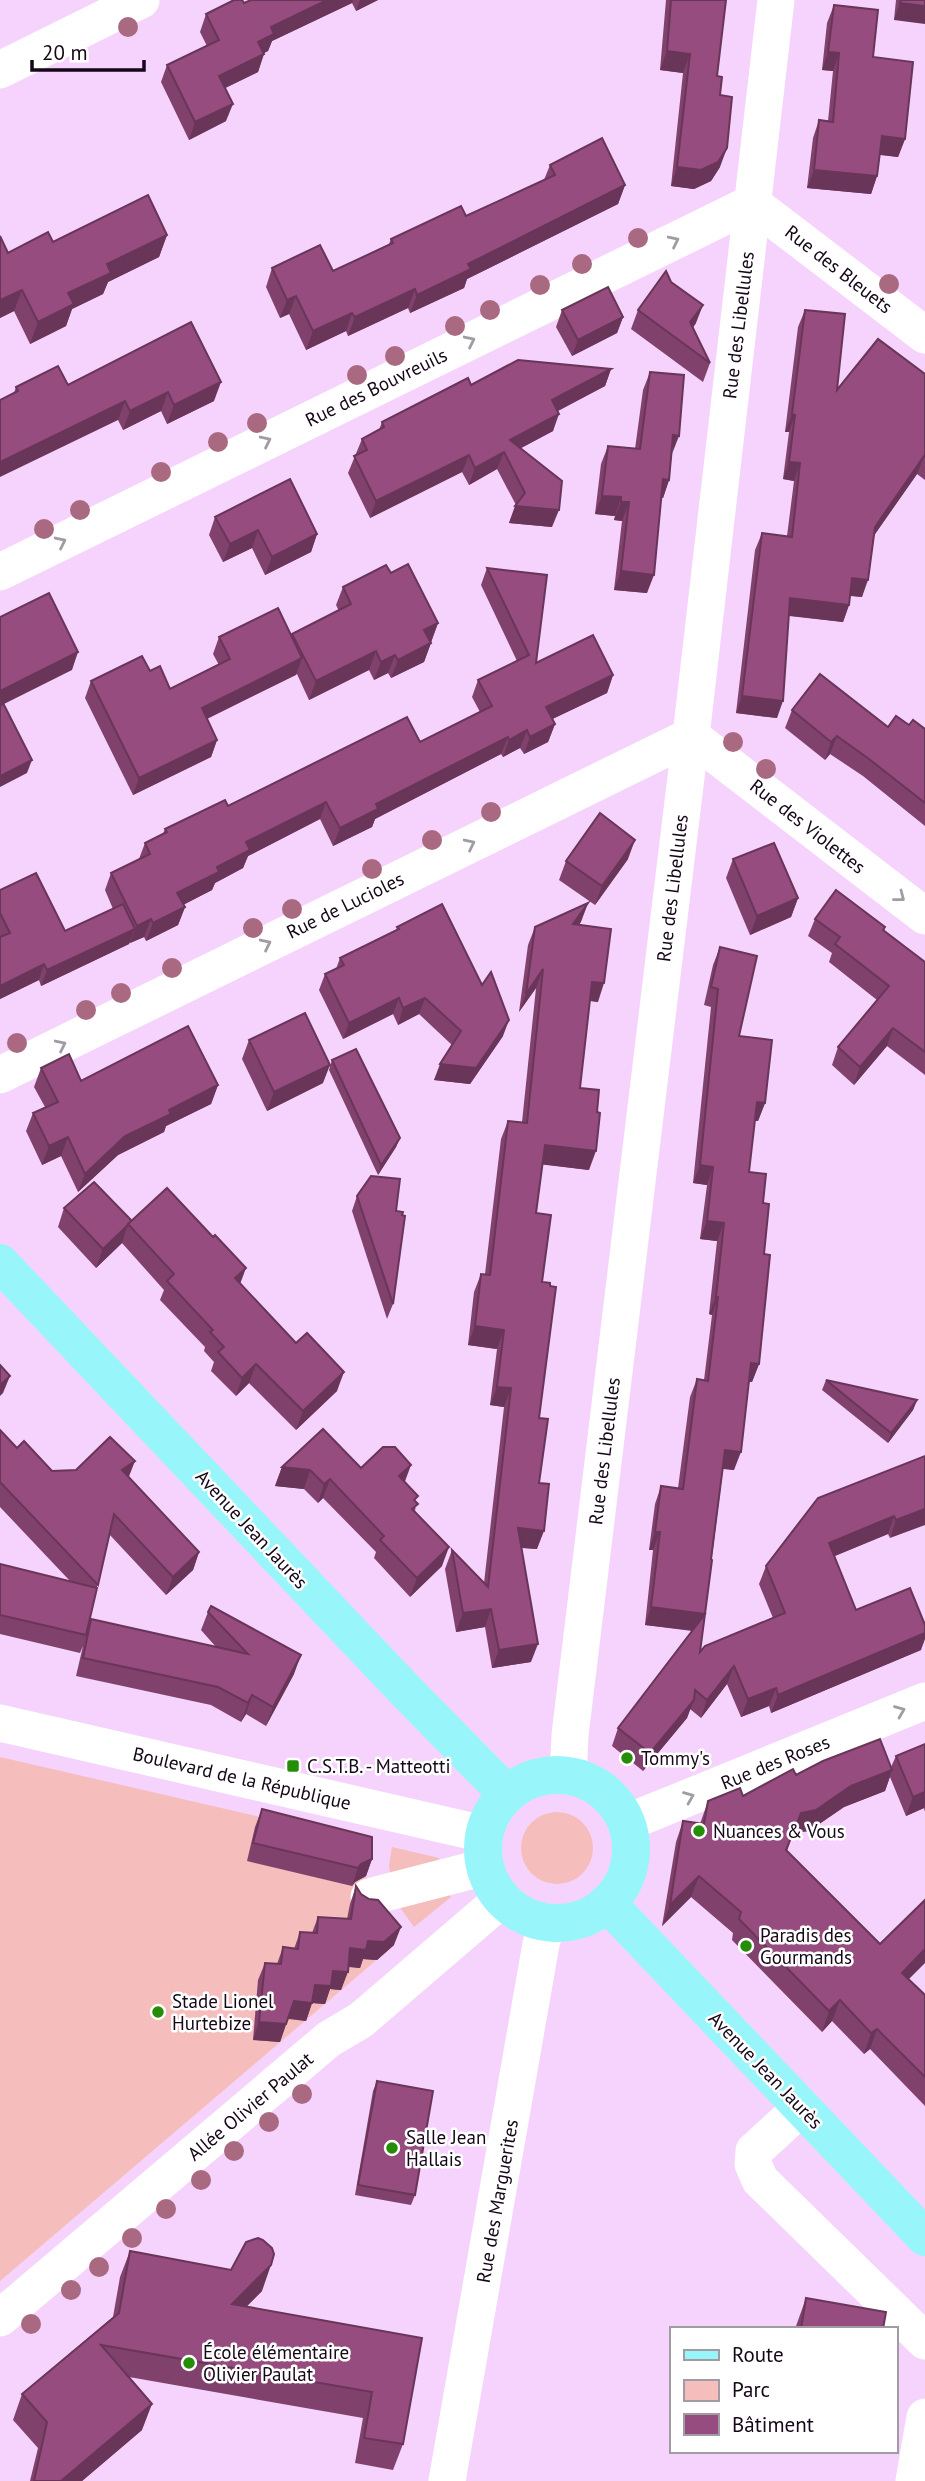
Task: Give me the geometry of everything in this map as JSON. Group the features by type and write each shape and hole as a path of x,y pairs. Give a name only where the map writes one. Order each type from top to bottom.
{"main road":[{"name":"Avenue Jean Jaurès","path":"0,1263 507,1794"},
{"path":"546,1775 568,1776 587,1781 604,1792 617,1806 626,1823 631,1844 629,1866 621,1886 607,1903 590,1915 569,1922 547,1922 522,1914 490,1867 492,1812 507,1794 525,1782 546,1775"},
{"name":"Avenue Jean Jaurès","path":"607,1903 925,2237"}],"street":[{"path":"0,70 141,0"},
{"name":"Rue des Libellules","path":"568,1776 570,1735 691,736 776,0"},
{"name":"Rue des Bleuets","path":"752,203 925,335"},
{"name":"Rue des Bouvreuils","path":"0,572 752,203"},
{"name":"Rue des Violettes","path":"691,736 925,916"},
{"name":"Rue de Lucioles","path":"0,1074 691,736"},
{"name":"Rue des Roses","path":"626,1823 925,1701"},
{"name":"Boulevard de la République","path":"0,1723 490,1867"},
{"path":"369,1897 490,1867"},
{"name":"Allée Olivier Paulat","path":"0,2318 329,2039 361,2020 490,1867"},
{"name":"Rue des Marguerites","path":"447,2481 547,1922"},
{"path":"802,2107 754,2151 753,2164 760,2180 925,2341"},
{"path":"914,2481 925,2417"}],"green space":[{"name":"Stade Lionel Hurtebize","path":"0,1757 365,1841 369,1897 394,1945 0,2281"},
{"path":"557,1812 577,1818 587,1828 593,1848 587,1868 577,1878 557,1884 537,1878 527,1868 521,1848 527,1828 537,1818"},
{"path":"392,1847 439,1858 440,1867 391,1878 389,1866"},
{"path":"446,1889 451,1897 414,1927 396,1902"}],"building":[{"path":"234,0 242,0 244,3 251,0 327,0 271,27 274,34 258,42 264,54 219,76 233,104 195,122 167,65 219,40 206,14"},
{"path":"671,0 726,0 717,76 722,77 720,95 732,97 727,148 718,162 701,170 677,167 690,54 667,51"},
{"path":"901,0 925,0 925,6 900,3"},
{"path":"834,5 878,10 873,57 913,62 905,139 882,136 877,176 814,170 819,120 833,122 839,53 828,52"},
{"path":"602,138 625,185 468,264 471,269 417,295 415,289 355,317 352,313 313,331 296,296 287,300 272,268 320,245 333,271 393,243 391,239 461,206 466,216 555,175 550,165"},
{"path":"148,195 167,235 107,264 111,273 68,293 74,304 38,322 22,290 0,300 0,236 8,253 48,232 53,242"},
{"path":"666,271 671,282 703,305 690,322 710,363 638,310"},
{"path":"608,287 623,317 578,340 562,310"},
{"path":"805,310 845,314 837,390 878,339 925,374 925,457 875,527 868,580 852,578 849,605 790,598 783,701 742,696 762,533 792,537 800,463 789,462"},
{"path":"191,322 221,382 174,405 168,392 130,411 125,401 0,462 0,400 18,391 16,387 58,366 68,385"},
{"path":"518,360 611,369 552,400 559,414 510,440 562,481 559,510 515,506 525,493 504,452 475,468 469,455 376,501 354,456 367,450 362,439 384,427 382,422 468,378 471,385"},
{"path":"650,372 684,375 679,436 673,435 669,480 663,479 654,575 621,571 629,502 621,502 621,497 602,496 608,446 640,449"},
{"path":"290,479 317,534 272,557 258,530 230,544 215,517"},
{"path":"408,564 438,623 424,630 431,643 398,660 395,655 381,662 376,651 316,681 292,634 351,604 343,587 386,565 391,573"},
{"path":"487,568 547,575 536,663 593,635 613,675 546,707 555,724 530,737 527,730 509,740 508,737 376,804 378,809 340,828 326,802 246,842 250,850 217,867 219,872 177,893 185,907 153,923 151,919 137,926 111,873 150,854 145,843 167,832 165,829 225,800 228,806 407,717 420,742 492,706 478,680 529,655"},
{"path":"49,593 78,652 0,691 0,617"},
{"path":"278,608 302,658 202,708 217,740 139,778 91,681 142,656 150,671 160,666 170,689 230,659 219,637"},
{"path":"820,674 888,727 896,716 909,725 913,720 925,729 925,803 837,736 831,742 792,710"},
{"path":"3,703 32,760 0,776 0,707"},
{"path":"600,813 635,840 602,886 566,861"},
{"path":"774,843 798,898 757,916 733,859"},
{"path":"36,873 65,931 123,904 135,929 47,970 44,964 0,986 0,937 10,933 0,913 0,890"},
{"path":"836,890 925,962 925,1052 893,1028 860,1067 838,1047 889,986 835,944 840,937 815,919"},
{"path":"588,903 573,924 611,929 604,983 592,982 580,1088 599,1090 597,1112 600,1113 596,1151 545,1145 536,1213 551,1215 542,1282 556,1287 539,1418 548,1419 539,1483 549,1484 544,1531 518,1528 538,1644 499,1650 491,1609 463,1613 452,1550 488,1587 511,1388 497,1387 504,1330 475,1326 481,1274 490,1275 508,1121 527,1123 543,969 526,994 535,927"},
{"path":"442,904 482,985 491,972 509,1020 476,1068 440,1064 461,1031 425,998 403,1008 399,998 349,1023 325,974 344,965 340,958"},
{"path":"720,947 757,956 739,1036 772,1040 765,1103 757,1102 749,1172 766,1174 763,1203 769,1204 764,1254 770,1255 759,1364 751,1363 741,1452 725,1450 705,1614 651,1607 660,1532 655,1532 661,1486 683,1489 697,1379 708,1381 718,1297 724,1223 707,1221 713,1167 700,1165 718,989 711,987"},
{"path":"305,1013 330,1065 274,1092 249,1040"},
{"path":"188,1026 218,1085 169,1110 171,1114 125,1136 85,1174 68,1137 49,1146 33,1113 58,1102 41,1068 69,1054 81,1081"},
{"path":"356,1049 400,1138 381,1165 332,1060"},
{"path":"371,1176 400,1179 396,1211 403,1212 402,1215 405,1216 393,1304 357,1196"},
{"path":"94,1182 132,1221 103,1249 64,1208"},
{"path":"167,1188 246,1268 235,1278 296,1343 307,1333 344,1372 303,1411 256,1364 242,1378 218,1352 224,1347 210,1332 213,1330 167,1281 174,1274 128,1224"},
{"path":"0,1365 10,1376 0,1385"},
{"path":"826,1380 917,1400 891,1433"},
{"path":"323,1429 361,1468 383,1447 395,1447 411,1465 399,1476 418,1496 414,1500 418,1504 412,1509 449,1547 417,1578 380,1540 384,1536 330,1479 324,1484 310,1470 282,1467"},
{"path":"0,1430 17,1448 24,1441 52,1471 76,1470 110,1437 135,1461 122,1470 199,1552 173,1577 114,1514 98,1585 0,1482"},
{"path":"925,1456 925,1509 896,1520 894,1516 829,1543 856,1610 910,1588 925,1625 925,1633 778,1695 776,1688 748,1699 734,1666 707,1700 695,1690 694,1700 650,1753 618,1728 705,1614 700,1652 705,1646 785,1613 766,1566 818,1498"},
{"path":"0,1564 97,1588 86,1635 0,1615"},
{"path":"211,1606 301,1655 273,1707 252,1695 248,1703 218,1687 83,1658 91,1619 248,1654 208,1612"},
{"path":"880,1739 892,1770 851,1786 816,1810 801,1813 786,1850 880,1944 925,1900 925,1949 902,1973 925,1995 925,2077 877,2029 871,2033 840,2000 829,2011 739,1919 741,1912 699,1876 670,1905 683,1821 704,1824 708,1801 740,1788 743,1796 793,1769 796,1775 823,1761"},
{"path":"925,1744 925,1792 913,1797 896,1756"},
{"path":"262,1809 372,1837 372,1859 358,1868 253,1843"},
{"path":"356,1886 361,1894 378,1900 401,1927 384,1942 368,1941 366,1950 350,1948 348,1972 333,1971 331,1986 315,1985 312,2003 294,2001 286,2024 259,2022 265,1963 281,1964 283,1947 298,1949 300,1932 317,1933 318,1917 351,1919"},
{"name":"Salle Jean Hallais","path":"377,2081 433,2091 415,2195 358,2185"},
{"path":"258,2238 272,2248 274,2254 271,2265 232,2304 422,2338 403,2444 364,2438 372,2392 101,2345 152,2404 61,2481 34,2481 47,2422 22,2394 119,2313 130,2251 231,2270 246,2242"},
{"path":"806,2298 886,2312 883,2327 801,2327"}],"place":[{"name":"Tommy's","path":"627,1758"},
{"name":"C.S.T.B. - Matteotti","path":"293,1766"},
{"name":"Nuances & Vous","path":"699,1831"},
{"name":"Paradis des Gourmands","path":"746,1946"},
{"name":"Stade Lionel Hurtebize","path":"158,2012"},
{"name":"Salle Jean Hallais","path":"392,2148"},
{"name":"École élémentaire Olivier Paulat","path":"189,2363"}]}
